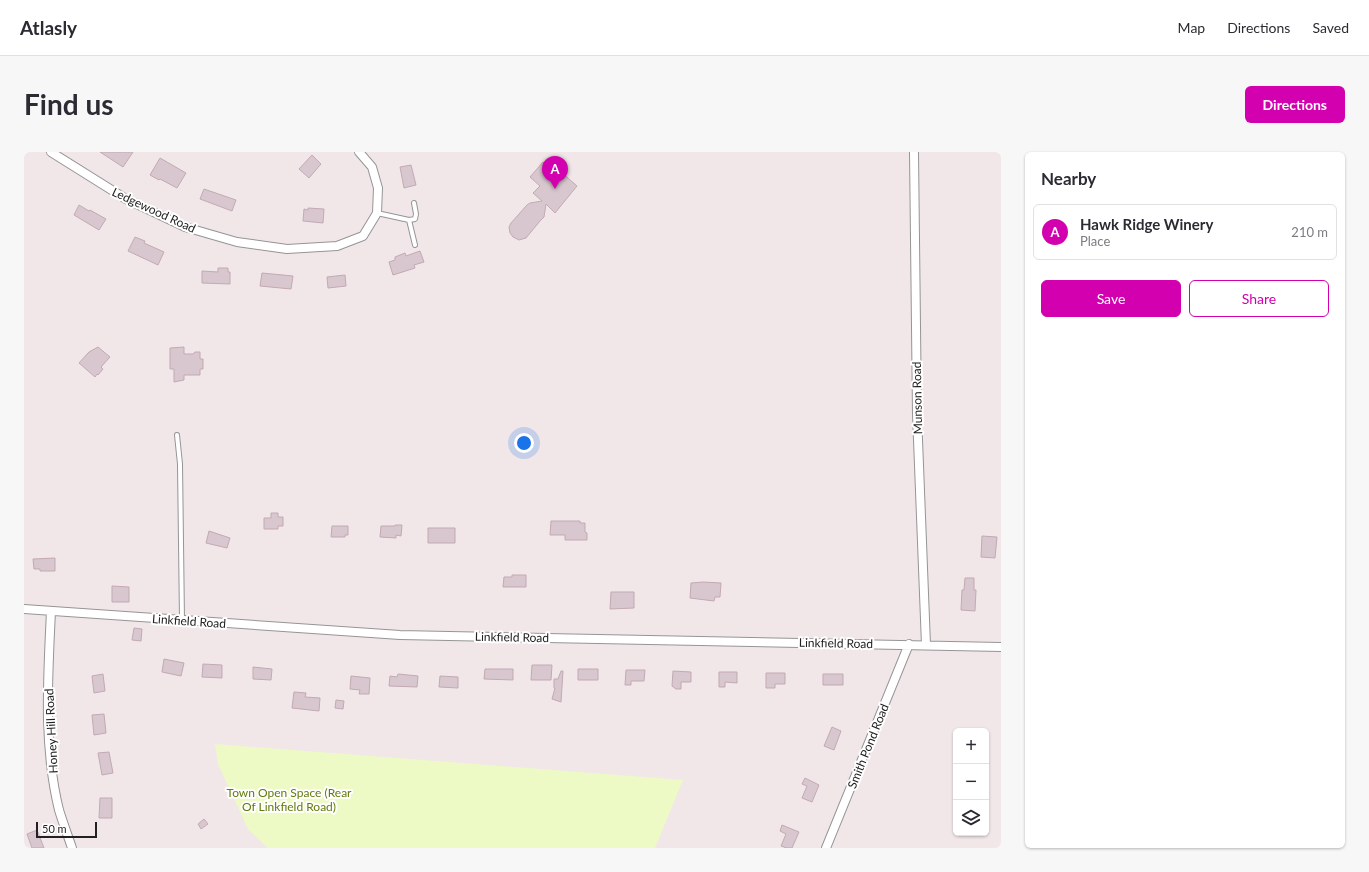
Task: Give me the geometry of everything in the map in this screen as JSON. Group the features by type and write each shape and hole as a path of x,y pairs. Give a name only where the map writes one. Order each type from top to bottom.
{"street":[{"name":"Ledgewood Road","path":"51,152 126,199 185,227 237,242 287,249 337,246 363,236 377,213 378,188 372,168 359,152"},
{"name":"Munson Road","path":"914,152 917,414 926,645"},
{"name":"Linkfield Road","path":"24,609 400,635 1001,647"},
{"name":"Honey Hill Road","path":"51,610 47,693 51,763 60,811 72,848"},
{"name":"Smith Pond Road","path":"826,848 909,644"}],"lane":[{"path":"377,213 409,220 414,218 416,214 414,203"},
{"path":"409,220 415,245"},
{"path":"177,435 180,464 182,620"}],"green space":[{"name":"Town Open Space (Rear Of Linkfield Road)","path":"215,744 683,780 655,848 268,848 248,829 218,764"}],"building":[{"path":"100,152 133,152 123,167"},
{"path":"312,155 321,164 309,178 299,169"},
{"path":"160,158 186,173 177,188 150,175"},
{"path":"543,162 557,174 560,171 577,186 555,213 546,204 544,217 526,238 519,240 513,237 510,233 509,227 527,205 542,201 533,193 540,186 530,177"},
{"path":"411,165 416,185 404,188 400,167"},
{"path":"204,189 236,200 232,211 200,199"},
{"path":"79,205 106,219 99,230 74,215"},
{"path":"308,208 324,209 323,223 303,221 304,209 308,210"},
{"path":"135,237 164,252 158,265 128,251"},
{"path":"420,251 424,262 414,265 415,268 393,275 389,262 395,260 395,257 405,253 406,256"},
{"path":"218,268 228,268 228,272 230,272 230,284 202,283 202,271 218,272"},
{"path":"262,273 293,276 291,289 260,286"},
{"path":"345,275 346,286 328,288 327,277"},
{"path":"98,347 110,357 101,367 103,369 95,377 79,363 89,352"},
{"path":"184,347 184,354 200,352 200,359 203,359 203,369 200,369 200,375 184,375 184,380 174,382 174,369 170,369 170,348"},
{"path":"271,513 278,513 278,517 283,517 283,526 278,526 278,529 264,529 264,518 271,518"},
{"path":"551,521 580,521 580,523 585,523 587,540 565,540 565,535 550,535"},
{"path":"402,525 401,536 396,535 396,538 380,537 381,526"},
{"path":"332,526 348,526 348,535 345,535 345,537 331,537"},
{"path":"428,528 455,528 455,543 428,543"},
{"path":"209,531 230,538 227,548 206,543"},
{"path":"982,536 997,537 995,558 981,557"},
{"path":"55,558 55,571 40,571 40,569 34,569 33,559"},
{"path":"512,575 526,575 526,587 503,587 504,577 512,577"},
{"path":"965,578 974,578 974,590 976,590 975,611 961,610 962,590 964,590"},
{"path":"691,583 721,583 720,597 715,597 714,601 690,598"},
{"path":"112,586 129,587 129,602 112,602"},
{"path":"611,592 634,592 634,608 610,609"},
{"path":"134,628 142,629 141,641 132,640"},
{"path":"164,659 184,663 181,676 162,672"},
{"path":"203,664 222,665 222,678 202,677"},
{"path":"532,665 552,665 551,680 531,680"},
{"path":"253,667 272,669 271,680 253,679"},
{"path":"485,669 513,669 513,680 484,679"},
{"path":"578,669 598,669 598,680 578,680"},
{"path":"626,670 645,670 644,681 631,681 631,685 625,685"},
{"path":"561,671 563,671 561,702 552,699 555,688 554,679 558,679"},
{"path":"673,671 691,672 691,682 681,682 681,689 676,689 672,686"},
{"path":"719,672 737,672 737,683 725,682 725,687 719,687"},
{"path":"766,673 785,673 785,684 775,684 775,688 766,688"},
{"path":"103,674 105,691 94,693 92,676"},
{"path":"398,674 418,676 417,687 389,686 390,676 397,677"},
{"path":"823,674 843,674 843,685 823,685"},
{"path":"351,676 370,678 369,694 359,694 360,690 350,689"},
{"path":"440,676 458,677 458,688 439,687"},
{"path":"294,692 306,693 305,697 320,698 319,711 292,708"},
{"path":"336,700 344,701 343,709 335,708"},
{"path":"104,714 106,733 94,735 92,715"},
{"path":"832,727 841,731 834,750 824,746"},
{"path":"109,752 113,773 102,775 98,753"},
{"path":"805,778 819,785 812,802 802,798 807,786 802,784"},
{"path":"100,798 112,798 112,818 99,818"},
{"path":"204,819 208,824 201,829 198,824"},
{"path":"782,825 799,832 792,848 781,846 786,834 780,831"},
{"path":"37,830 44,848 32,848 27,834"}],"place":[{"name":"Hawk Ridge Winery","path":"555,189"}]}
